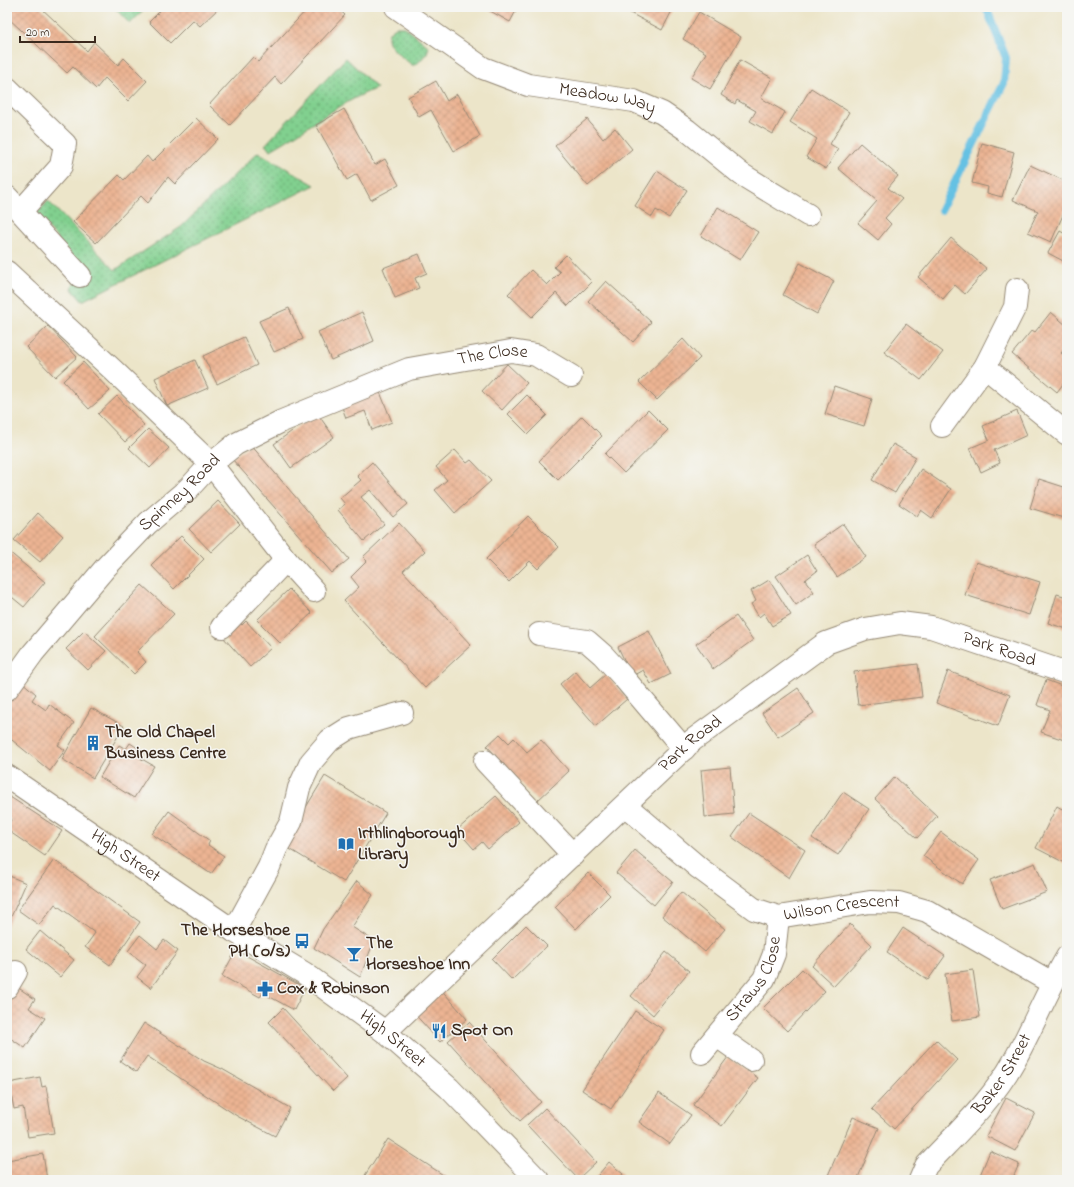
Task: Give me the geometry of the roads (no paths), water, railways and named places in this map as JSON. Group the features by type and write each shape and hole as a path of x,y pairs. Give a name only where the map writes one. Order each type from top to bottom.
{"street":[{"name":"Meadow Way","path":"396,7 483,68 528,85 634,101 662,113 687,130 741,174 808,215"},
{"path":"7,88 65,144 61,166 14,204 80,276"},
{"path":"7,272 113,370 211,464 286,560 314,591"},
{"path":"942,426 985,367 1015,307 1017,289"},
{"name":"The Close","path":"409,369 511,351 536,355 571,376"},
{"path":"985,367 1067,434"},
{"name":"Spinney Road","path":"7,689 38,647 106,567 148,523 188,489 211,464 236,444 282,421 409,369"},
{"path":"222,627 286,560"},
{"name":"Park Road","path":"385,1032 626,806 693,740 826,643 864,629 900,624 931,627 1067,673"},
{"path":"539,634 587,641 623,677 684,749"},
{"path":"234,931 269,867 276,849 292,822 299,788 311,762 330,740 349,728 402,713"},
{"path":"485,761 573,855"},
{"name":"High Street","path":"7,776 234,931 304,973 385,1032 449,1088 538,1180"},
{"name":"Wilson Crescent","path":"626,806 699,868 754,909 778,917 870,902 899,903 927,911 1052,983"},
{"name":"Straws Close","path":"702,1053 764,979 774,954 778,917"},
{"name":"Baker Street","path":"920,1180 926,1166 991,1095 1014,1061 1052,983 1067,957"},
{"name":"Straws Close","path":"717,1036 751,1060"}],"waterway":[{"path":"941,210 1004,83 1006,58 986,7"}],"place":[{"name":"The Old Chapel Business Centre","path":"93,743"},
{"name":"Irthlingborough Library","path":"346,844"},
{"name":"The Horseshoe PH (o/s)","path":"302,941"},
{"name":"The Horseshoe Inn","path":"354,954"},
{"name":"Cox & Robinson","path":"265,989"},
{"name":"Spot On","path":"439,1031"}]}
